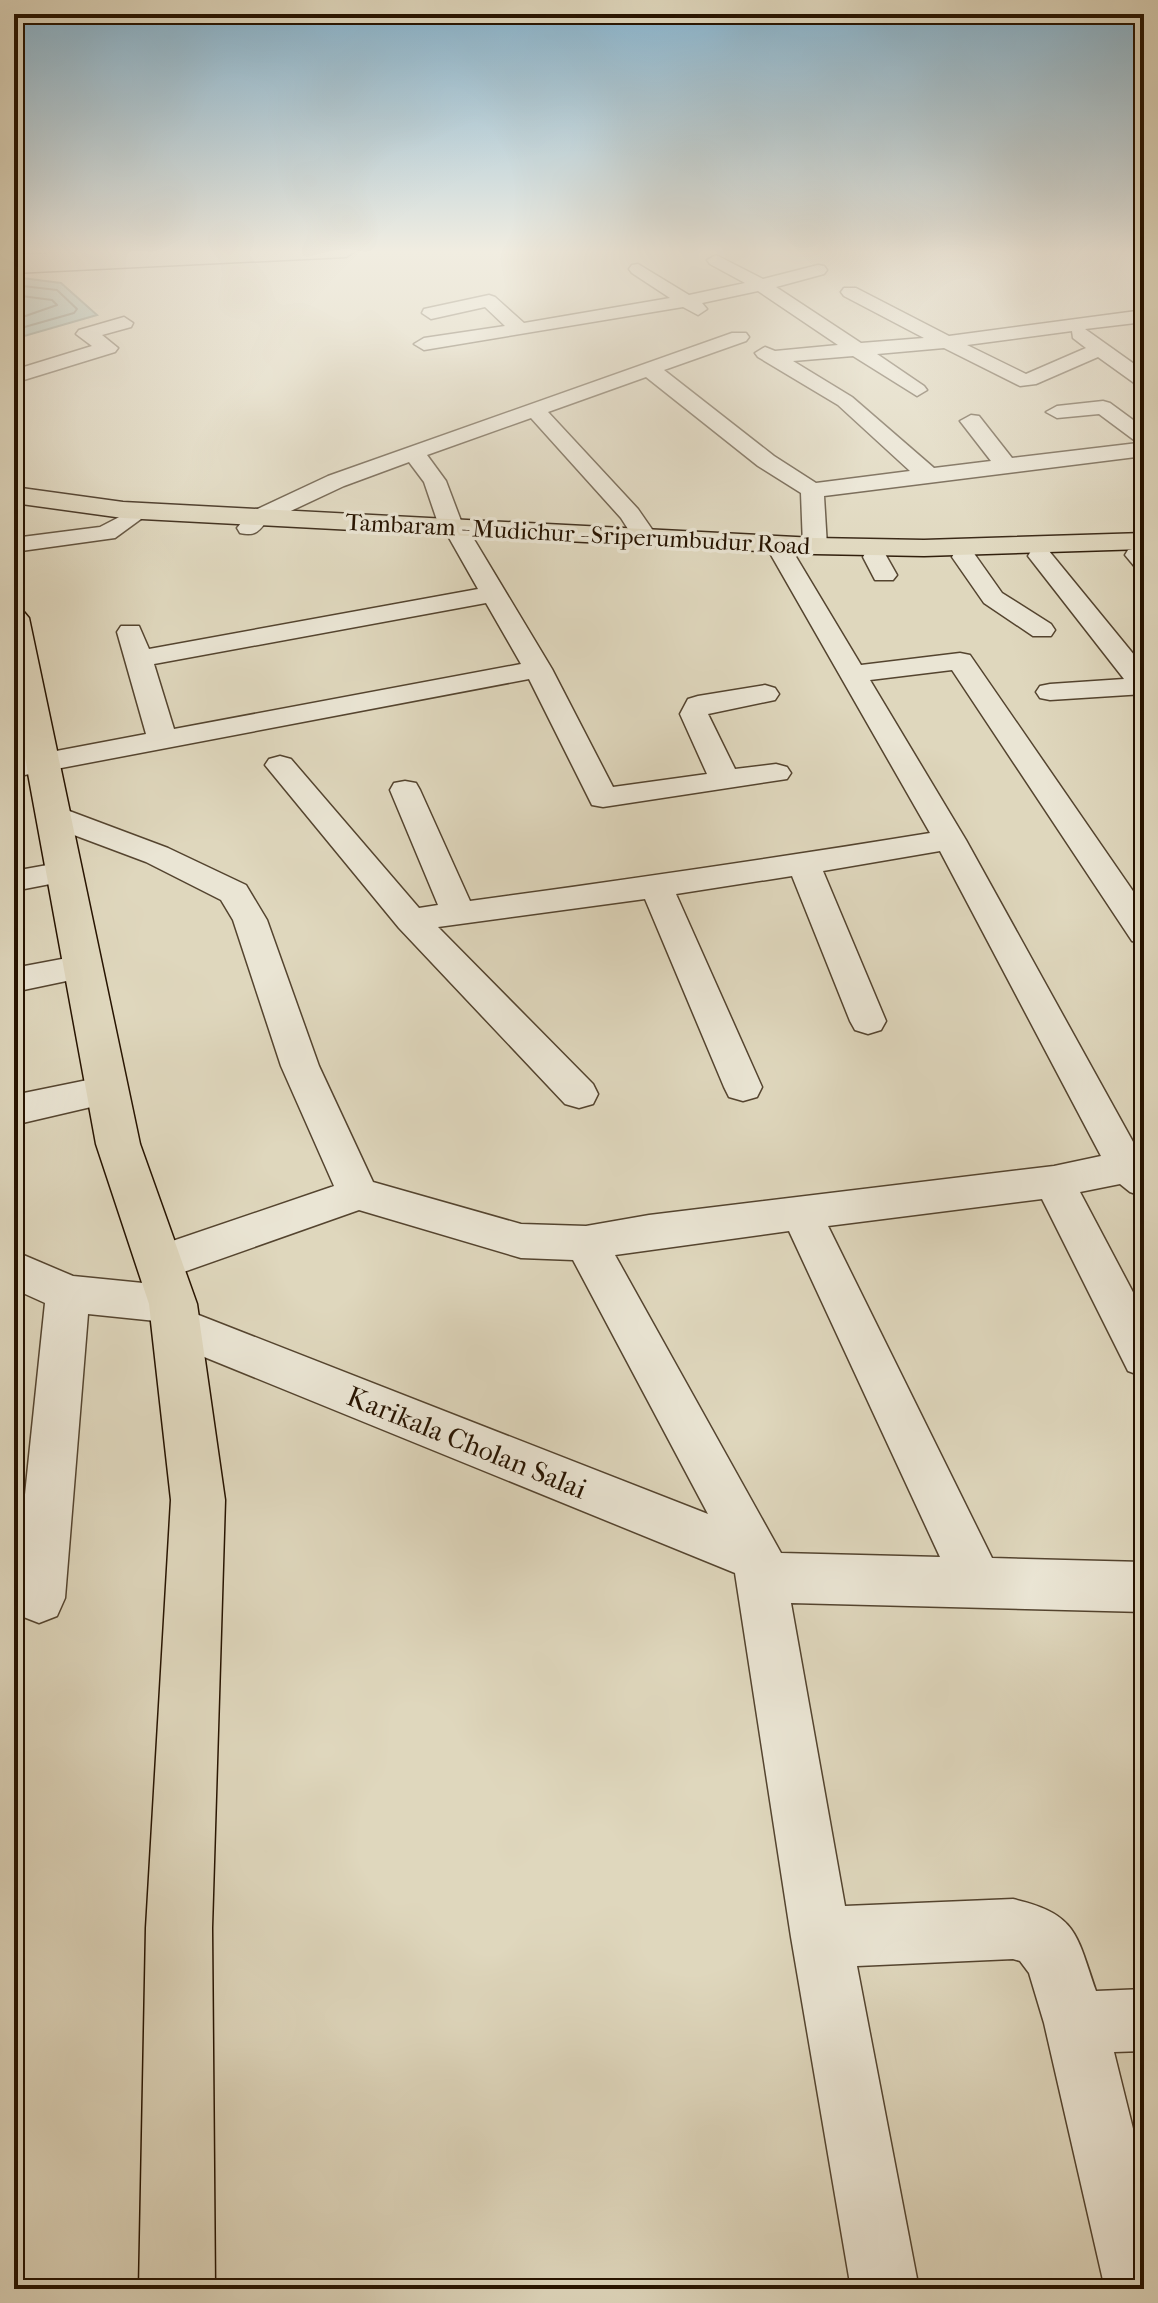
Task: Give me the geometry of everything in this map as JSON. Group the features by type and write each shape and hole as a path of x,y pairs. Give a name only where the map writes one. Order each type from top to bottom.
{"main road":[{"name":"Tambaram - Mudichur - Sriperumbudur Road","path":"14,495 253,523"},
{"name":"Tambaram - Mudichur - Sriperumbudur Road","path":"14,506 129,519 644,535 815,546 1142,553"},
{"name":"Tambaram - Mudichur - Sriperumbudur Road","path":"455,531 783,555 880,566 964,557 1142,553"},
{"path":"15,622 28,766 53,816 118,1144 170,1297 198,1500 179,1928 177,2289"}],"street":[{"path":"14,377 68,358"},
{"path":"253,523 336,481 676,358"},
{"path":"774,358 845,401 930,477"},
{"path":"873,358 917,390"},
{"path":"979,358 1020,380 1029,380 1090,358"},
{"path":"1113,358 1144,381"},
{"path":"648,368 766,461 812,490 1144,449"},
{"path":"1057,412 1103,407 1144,438"},
{"path":"534,409 630,514 644,535"},
{"path":"971,421 1005,464"},
{"path":"413,452 435,481 455,531 538,669 603,798 776,773"},
{"path":"812,490 815,546"},
{"path":"14,545 106,533 129,519"},
{"path":"14,1269 68,1294 170,1297 358,1194 521,1241 586,1243 649,1232 1138,1170 783,555"},
{"path":"1040,556 1144,685"},
{"path":"964,557 993,598 1042,630"},
{"path":"138,659 493,594"},
{"path":"130,632 163,741"},
{"path":"852,674 960,661 1144,933"},
{"path":"28,766 538,669"},
{"path":"1050,692 1144,685"},
{"path":"725,780 694,714 698,705 765,694"},
{"path":"280,765 411,920 579,1094"},
{"path":"405,790 459,915"},
{"path":"53,816 157,855 234,893 255,933 300,1066 358,1194"},
{"path":"411,920 804,865 950,840"},
{"path":"804,865 868,1021"},
{"path":"14,881 64,872"},
{"path":"655,884 743,1087"},
{"path":"14,980 83,967"},
{"path":"14,1110 107,1090"},
{"path":"1054,1182 1144,1357"},
{"path":"802,1215 978,1583"},
{"path":"586,1243 761,1568 821,1937 885,2289"},
{"path":"39,1598 68,1294"},
{"name":"Karikala Cholan Salai","path":"170,1297 761,1568 978,1583 1144,1587"},
{"path":"821,1937 1013,1929 1038,1935 1054,1957 1075,2023 1139,2289"},
{"path":"1075,2023 1144,2020"}]}
